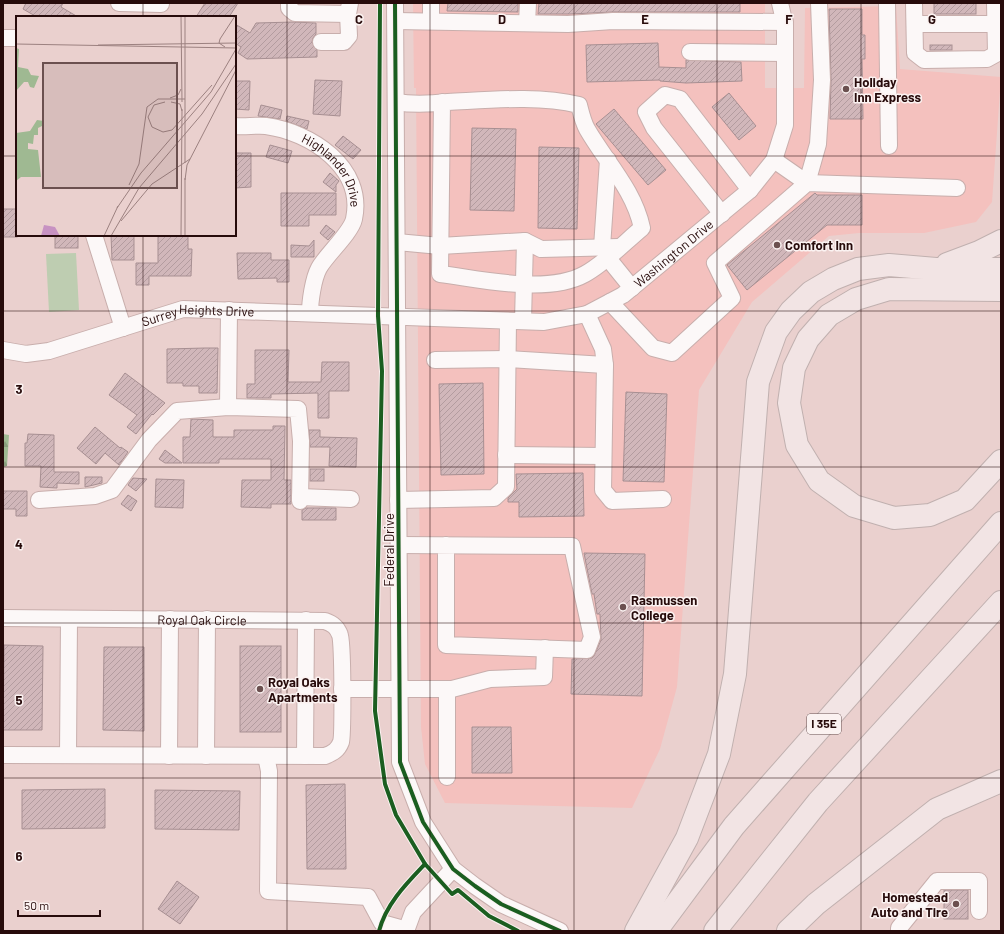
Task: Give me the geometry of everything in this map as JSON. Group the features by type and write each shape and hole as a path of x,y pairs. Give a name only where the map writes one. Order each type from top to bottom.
{"highway":[{"path":"936,269 979,252 1001,241"},
{"path":"636,931 687,838 719,754 735,674 758,382 776,332 791,311 811,292 833,279 858,270 889,265 936,269 1001,270"},
{"path":"1001,290 889,289 856,299 829,316 808,339 794,368 789,404 797,444 819,481 854,506 894,518 930,515 965,500 1001,461"},
{"path":"960,290 1001,301"},
{"name":"I 35E","path":"656,931 734,826 1001,524"},
{"path":"715,931 818,802 1001,602"},
{"path":"788,931 816,904 937,809 1001,780"}],"street":[{"path":"119,3 161,8"},
{"path":"289,3 289,8 295,13 349,8 349,36 344,42 321,42"},
{"name":"Federal Drive","path":"395,3 400,762 423,822 453,869 501,904 560,931"},
{"path":"431,3 431,21"},
{"path":"527,23 528,3"},
{"name":"Washington Drive","path":"397,316 544,322 587,314 632,288 750,190 774,160 785,125 784,22 780,3"},
{"path":"610,302 653,348 672,352 732,298 715,263 807,183 818,144 822,80 820,3"},
{"path":"888,3 890,146"},
{"path":"914,3 915,53 924,60 987,59 996,54 995,3"},
{"path":"396,21 568,24 612,21 784,22"},
{"path":"915,24 996,24"},
{"path":"3,38 16,38"},
{"path":"690,52 785,53"},
{"path":"722,214 654,128 646,112 665,95 680,99 750,190"},
{"path":"396,102 415,105 442,102 532,100 563,101 579,105 586,128 627,189 639,214 642,228 610,250 584,274 562,281 524,285 440,274 442,102"},
{"name":"Highlander Drive","path":"236,126 265,126 299,135 328,151 348,174 354,197 354,220 335,249 319,269 310,313"},
{"path":"608,160 610,250 632,288"},
{"path":"774,160 807,183 957,188"},
{"path":"94,236 123,328"},
{"path":"397,242 440,246 525,241 541,249 610,250"},
{"path":"398,500 494,498 506,486 507,359 524,285 525,241"},
{"name":"Surrey Heights Drive","path":"3,350 26,354 49,351 183,309 397,316"},
{"path":"228,407 229,310"},
{"path":"587,314 603,349 605,365 603,490 612,501 663,499"},
{"path":"435,360 507,359 605,365"},
{"path":"38,500 94,496 112,490 149,440 177,411 228,407 298,409 301,441 300,499 351,499"},
{"path":"506,455 603,456"},
{"path":"399,545 446,545 572,546 592,637 587,650 446,645 446,545"},
{"name":"Royal Oak Circle","path":"3,618 326,620 336,625 341,636 342,689 341,741 336,751 326,756 3,755"},
{"path":"68,755 69,619"},
{"path":"169,756 170,619"},
{"path":"206,756 207,619"},
{"path":"304,756 306,620"},
{"path":"342,689 447,689 490,680 544,677 545,648"},
{"path":"447,689 447,777"},
{"path":"266,756 269,772 268,891 368,897 382,923 407,930 413,912 453,869"},
{"path":"899,931 899,928 937,881 979,881 979,911"}],"shaded area":[{"path":"413,3 765,3 765,88 804,88 805,8 896,6 900,69 1001,77 992,202 976,222 924,233 859,233 829,236 752,302 699,390 677,687 660,749 632,808 445,803 425,764 421,727 416,88 414,88"}],"green space":[{"path":"76,253 79,310 49,312 46,254"},
{"path":"3,434 9,435 7,466 3,467"}],"building":[{"path":"26,3 63,3 61,7 76,16 35,16 23,9"},
{"path":"205,3 238,3 230,16 197,16"},
{"path":"448,3 518,3 518,12 447,11"},
{"path":"539,3 740,3 740,12 613,12 538,14"},
{"path":"934,3 976,3 976,14 934,14"},
{"name":"Holiday Inn Express","path":"829,9 862,9 862,35 865,35 865,59 862,59 863,119 830,119 831,80"},
{"path":"256,23 316,23 316,34 312,42 317,50 317,57 247,59 238,53 241,47 236,44 236,25 250,33"},
{"path":"658,43 659,67 686,68 686,60 741,62 742,81 686,83 660,80 587,82 586,45"},
{"path":"930,45 952,45 952,50 930,50"},
{"path":"315,80 342,81 340,116 313,114"},
{"path":"236,81 250,81 249,110 236,109"},
{"path":"729,93 756,126 739,140 712,107"},
{"path":"261,105 282,110 280,119 258,116"},
{"path":"614,109 666,170 648,185 596,124"},
{"path":"287,116 309,121 307,129 286,121"},
{"path":"472,128 516,129 514,211 470,210"},
{"path":"343,136 361,150 353,159 335,145"},
{"path":"270,145 292,151 288,163 266,157"},
{"path":"539,147 579,148 577,229 538,228"},
{"path":"236,153 251,153 251,187 236,188"},
{"path":"330,173 339,181 336,185 336,192 323,182"},
{"path":"281,193 336,193 336,215 309,215 309,226 281,226"},
{"name":"Comfort Inn","path":"815,193 817,195 862,195 862,225 827,225 747,290 727,265"},
{"path":"3,209 16,209 17,237 3,237"},
{"path":"326,225 335,232 328,240 320,233"},
{"path":"55,236 78,236 78,248 55,248"},
{"path":"111,236 134,236 134,260 112,260"},
{"path":"158,236 188,236 188,249 192,249 191,276 149,276 149,285 136,285 136,263 158,263"},
{"path":"314,240 314,257 291,257 291,245 309,246"},
{"path":"237,253 271,253 271,260 289,260 289,282 277,282 277,278 238,279"},
{"path":"218,348 217,393 199,393 199,386 183,386 183,383 167,383 167,349"},
{"path":"255,350 289,350 288,382 321,382 322,362 349,362 349,391 329,391 329,418 318,418 318,393 271,394 271,398 247,398 247,384 255,384"},
{"path":"125,373 165,403 153,415 152,414 136,434 127,427 137,415 109,395"},
{"path":"483,383 484,474 441,475 439,384"},
{"path":"626,392 667,394 664,482 623,481"},
{"path":"191,419 213,420 213,437 234,437 234,430 273,430 273,426 285,426 284,480 291,480 291,504 271,504 271,508 241,507 242,480 271,480 271,459 219,459 219,463 183,463 183,437 190,437"},
{"path":"95,427 120,448 121,447 128,452 119,465 105,453 96,464 77,448"},
{"path":"309,430 320,430 320,437 357,438 356,467 329,466 330,447 310,447"},
{"path":"28,434 54,435 54,472 79,472 79,484 57,483 57,488 40,487 41,466 25,466 25,443 27,443"},
{"path":"165,450 182,463 165,463 159,459"},
{"path":"310,469 324,469 324,481 310,481"},
{"path":"583,473 584,516 519,517 519,502 508,502 508,498 517,489 516,474"},
{"path":"85,477 102,477 102,483 85,487"},
{"path":"133,478 147,479 136,491 128,485"},
{"path":"156,479 184,480 183,508 155,507"},
{"path":"3,491 27,491 27,516 16,516 16,509 3,509"},
{"path":"128,495 137,501 131,511 121,504"},
{"path":"306,508 336,508 336,520 302,520 302,510"},
{"path":"584,553 645,554 642,696 571,694 572,659 592,658 601,640 600,614 597,614 594,594 592,594"},
{"path":"4,645 43,646 42,730 3,730"},
{"name":"Royal Oaks Apartments","path":"240,646 281,646 281,732 240,732"},
{"path":"104,647 144,647 144,731 103,730"},
{"path":"472,727 511,727 512,773 472,773"},
{"path":"345,784 346,869 307,869 306,785"},
{"path":"105,789 105,828 22,829 22,790"},
{"path":"155,790 240,791 239,830 155,829"},
{"path":"177,881 199,897 180,924 158,909"},
{"name":"Homestead Auto and Tire","path":"944,890 968,890 968,919 944,919"}],"cycle path":[{"path":"380,3 378,316 382,371 375,711 385,784 396,815 425,864 452,894 458,890 489,916 518,931"},
{"path":"395,3 400,762 423,822 453,869 501,904 560,931"},
{"path":"379,931 386,912 392,903 425,864"}],"place":[{"name":"Holiday Inn Express","path":"846,89"},
{"name":"Comfort Inn","path":"777,245"},
{"name":"Rasmussen College","path":"623,607"},
{"name":"Royal Oaks Apartments","path":"260,689"},
{"name":"Homestead Auto and Tire","path":"956,904"}]}
